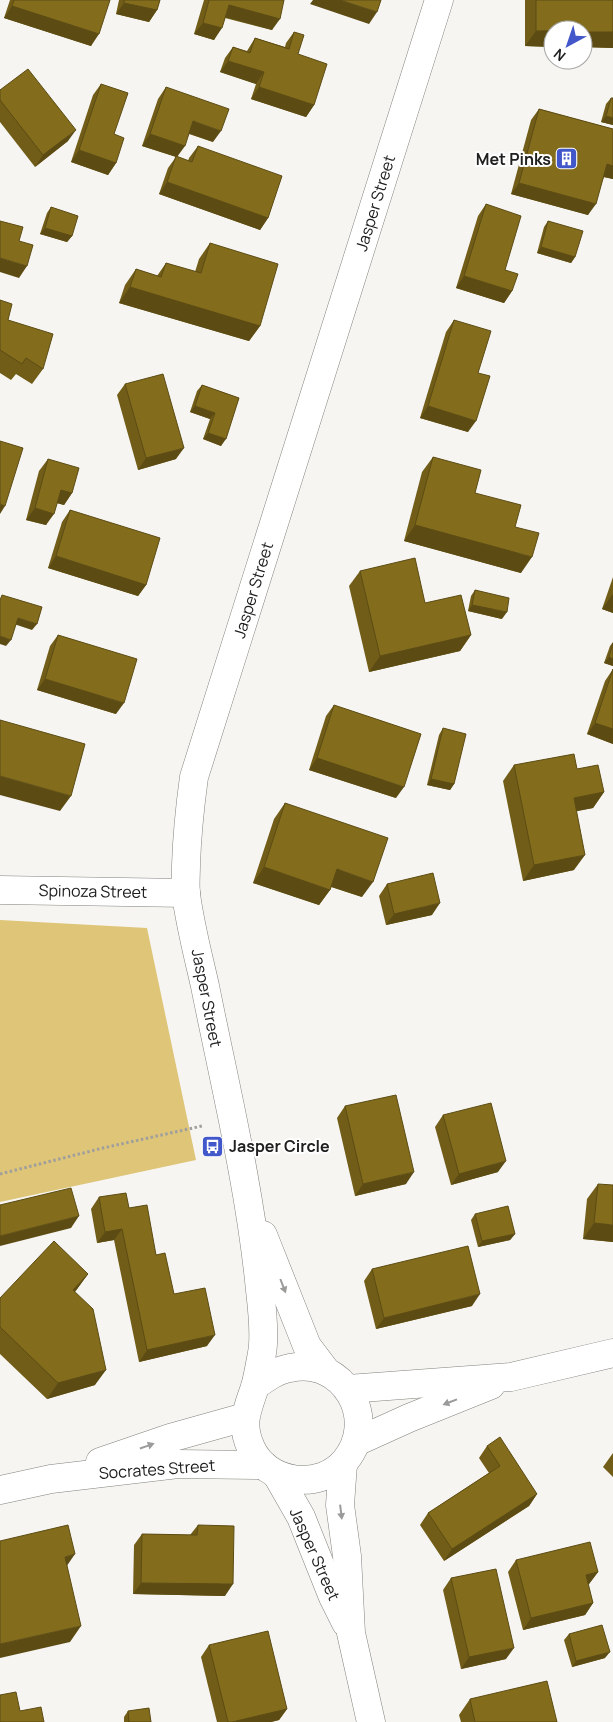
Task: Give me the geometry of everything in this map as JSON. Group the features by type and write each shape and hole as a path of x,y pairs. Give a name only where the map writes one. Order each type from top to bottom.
{"street":[{"name":"Jasper Street","path":"255,1386 262,1350 260,1290 246,1192 186,893 187,834 194,777 438,0"},
{"name":"Spinoza Street","path":"0,890 186,893"},
{"name":"Jasper Street","path":"246,1192 307,1346 326,1371"},
{"path":"348,1389 511,1376 613,1353"},
{"path":"350,1453 359,1428 359,1415 348,1389 338,1379 326,1371 308,1366 290,1368 274,1374 255,1386 245,1417 246,1434 252,1451 270,1470 294,1480 312,1480 329,1474 350,1453 409,1418 511,1376"},
{"name":"Socrates Street","path":"51,1479 170,1438 245,1417"},
{"name":"Jasper Street","path":"350,1453 340,1505 349,1576 351,1633 371,1722"},
{"name":"Socrates Street","path":"0,1490 51,1479 178,1464 270,1470"},
{"name":"Jasper Street","path":"270,1470 301,1517 333,1597 351,1633"}],"path":[{"path":"0,1174 103,1148 232,1119"}],"shaded area":[{"path":"0,920 147,928 196,1160 0,1202"}],"building":[{"path":"14,0 110,0 99,34 12,6"},
{"path":"124,0 160,0 157,10 124,3"},
{"path":"209,0 284,0 280,19 229,5 222,28 203,23"},
{"path":"340,0 381,0 377,12"},
{"path":"536,0 613,0 613,32 593,32 593,20 543,20 543,31 536,31"},
{"path":"294,32 304,35 298,54 327,64 314,105 259,87 264,72 228,61 233,47 250,53 255,38 289,49"},
{"path":"28,69 76,130 43,155 0,100 0,90"},
{"path":"101,84 128,93 114,134 124,138 116,163 79,150"},
{"path":"166,87 229,109 221,131 193,121 185,146 150,134"},
{"path":"611,98 613,98 613,118 606,116"},
{"name":"Met Pinks","path":"539,109 613,129 613,166 607,164 596,204 519,183"},
{"path":"198,146 282,176 268,218 167,182 176,156 192,162"},
{"path":"486,204 521,216 505,270 518,274 512,291 464,276"},
{"path":"51,207 78,216 72,236 45,228"},
{"path":"0,221 23,227 19,241 33,245 27,266 0,258"},
{"path":"548,221 583,231 575,257 541,247"},
{"path":"210,243 278,264 260,326 130,287 136,269 161,277 166,263 201,273"},
{"path":"0,300 12,304 8,320 53,334 43,369 26,358 22,364 0,350"},
{"path":"454,320 491,331 478,373 490,376 476,421 428,406"},
{"path":"163,374 184,448 146,458 125,384"},
{"path":"202,385 239,398 226,439 208,433 215,413 195,406"},
{"path":"0,441 23,448 5,506 0,504"},
{"path":"433,457 481,470 475,493 521,505 515,527 539,533 532,557 415,525"},
{"path":"48,459 79,468 72,493 61,490 54,514 35,508"},
{"path":"70,510 160,538 146,585 56,556"},
{"path":"415,558 425,603 461,595 471,635 380,656 360,571"},
{"path":"475,590 509,598 507,612 472,605"},
{"path":"2,595 42,607 37,624 18,618 11,640 0,636 0,600"},
{"path":"58,635 137,659 124,703 45,679"},
{"path":"613,643 613,659 609,657"},
{"path":"613,669 613,729 595,723"},
{"path":"334,705 421,734 404,787 317,758"},
{"path":"0,720 85,744 71,796 0,776"},
{"path":"443,728 466,734 454,784 431,779"},
{"path":"574,754 577,769 598,765 604,792 574,798 585,855 534,865 514,765"},
{"path":"285,803 388,838 373,882 337,869 330,890 264,867"},
{"path":"433,873 440,903 394,914 387,884"},
{"path":"396,1095 414,1172 363,1184 345,1106"},
{"path":"491,1103 506,1161 459,1174 443,1115"},
{"path":"598,1184 613,1185 613,1225 594,1223"},
{"path":"71,1188 79,1216 0,1236 0,1205"},
{"path":"126,1193 129,1208 147,1205 156,1255 165,1253 174,1294 205,1288 215,1335 147,1350 122,1229 105,1232 99,1197"},
{"path":"508,1206 515,1234 482,1241 475,1214"},
{"path":"54,1241 88,1274 73,1290 93,1309 106,1370 58,1383 0,1327 0,1298"},
{"path":"468,1246 480,1294 384,1318 372,1269"},
{"path":"500,1437 537,1494 452,1549 428,1513 500,1466 487,1446"},
{"path":"68,1525 75,1554 65,1557 81,1626 0,1644 0,1541"},
{"path":"198,1525 234,1526 233,1584 141,1583 142,1534 197,1535"},
{"path":"590,1542 598,1572 586,1575 593,1603 531,1618 516,1560"},
{"path":"496,1569 514,1648 469,1657 451,1578"},
{"path":"602,1625 610,1652 576,1661 569,1634"},
{"path":"268,1631 287,1709 228,1722 209,1645"},
{"path":"547,1681 557,1722 475,1722 470,1699"},
{"path":"16,1692 20,1711 41,1707 44,1722 0,1722 0,1695"},
{"path":"149,1708 151,1722 129,1722 128,1711"}],"place":[{"name":"Met Pinks","path":"567,159"},
{"name":"Jasper Circle","path":"213,1146"}]}
